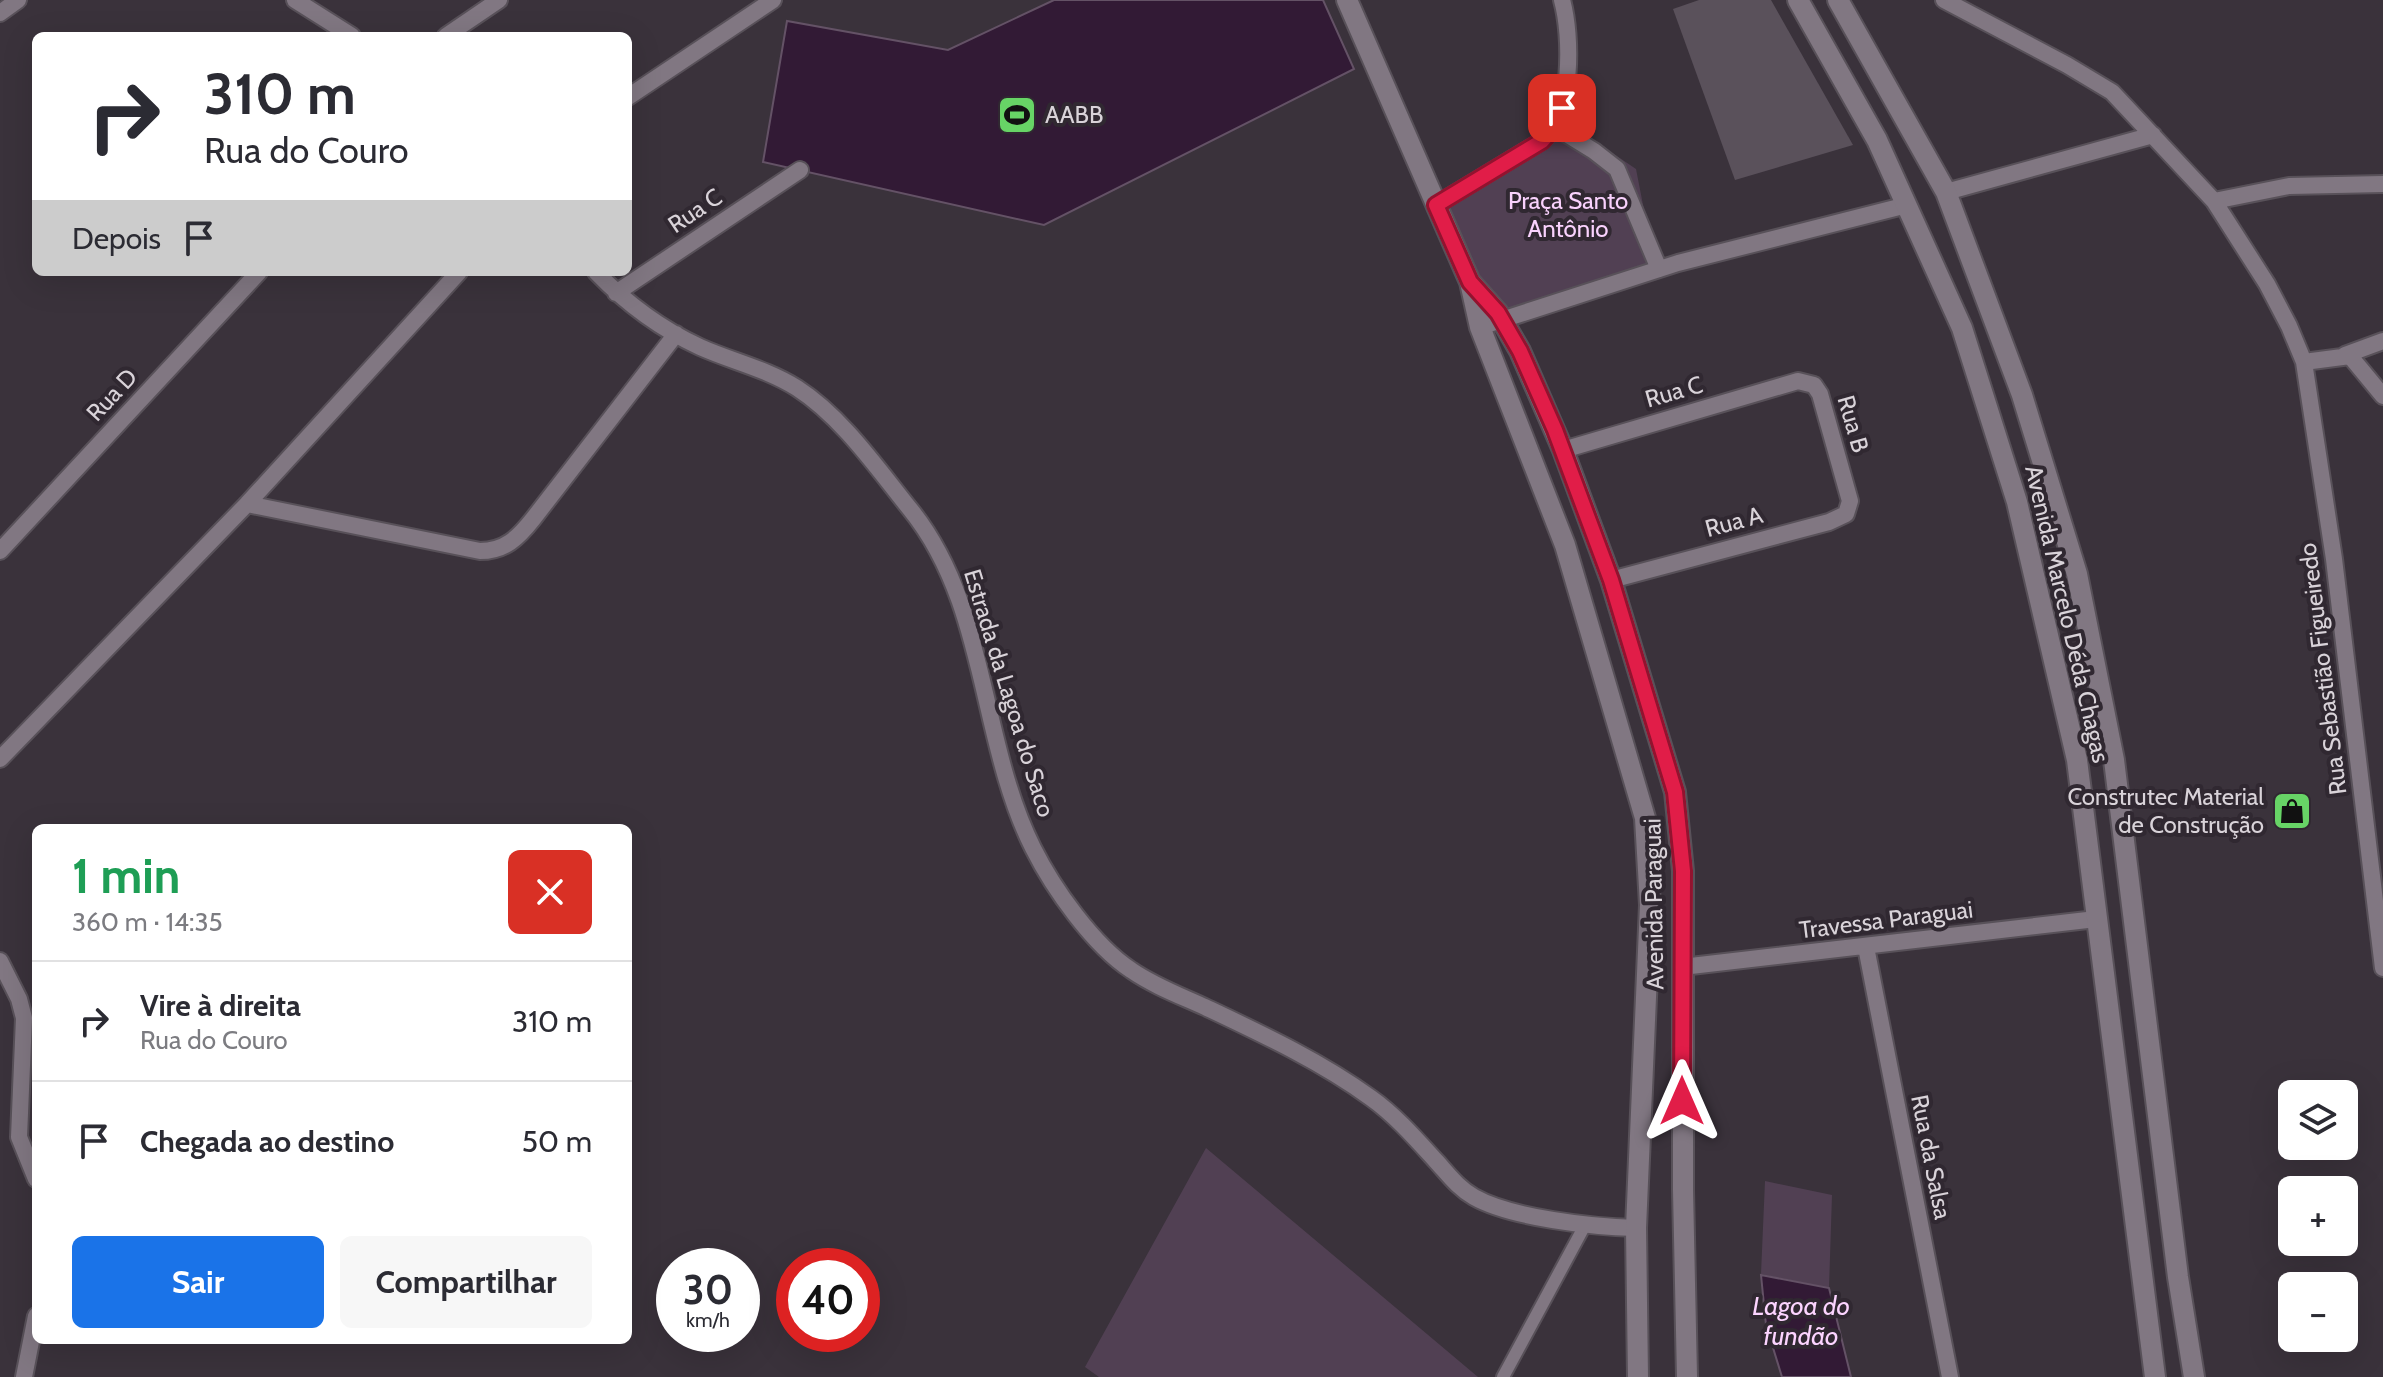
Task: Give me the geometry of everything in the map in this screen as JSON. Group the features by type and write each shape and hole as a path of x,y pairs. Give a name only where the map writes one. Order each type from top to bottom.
{"main road":[{"name":"Avenida Paraguai","path":"1347,0 1470,282 1480,327 1565,545 1645,818 1650,905 1636,1228 1638,1377"},
{"name":"Avenida Marcelo Déda Chagas","path":"1798,0 1861,109 1962,328 2013,488 2077,760 2155,1377"},
{"name":"Avenida Marcelo Déda Chagas","path":"1838,0 1946,192 1982,282 2058,509 2098,670 2114,760 2178,1277 2194,1377"},
{"name":"Avenida Paraguai","path":"1470,282 1501,318 1532,377 1563,450 1611,580 1675,792 1683,871 1687,1377"},
{"path":"1947,294 1982,282"},
{"path":"1962,328 1993,315"},
{"path":"2107,1007 2144,1001"},
{"path":"2113,1050 2149,1046"}],"street":[{"path":"0,13 18,0"},
{"path":"295,0 346,32"},
{"path":"452,32 499,0"},
{"path":"632,94 773,0"},
{"path":"1436,205 1542,141 1555,127 1561,115 1567,50 1568,25 1562,0"},
{"name":"Rua Sebastião Figueiredo","path":"1944,0 2106,88 2153,135 2214,201 2267,284 2304,362 2334,559 2383,968"},
{"path":"1555,127 1617,169 1659,269"},
{"path":"1946,192 2153,135"},
{"name":"Rua C","path":"616,293 800,170"},
{"path":"2214,201 2289,186 2383,184"},
{"path":"1480,327 1659,269 1907,205"},
{"name":"Rua D","path":"0,551 255,276"},
{"path":"0,759 247,504 455,276"},
{"name":"Estrada da Lagoa do Saco","path":"600,276 616,293 676,334 779,379 807,395 840,426 913,512 936,546 962,613 1018,817 1059,892 1109,950 1137,974 1350,1083 1389,1111 1455,1183 1474,1197 1498,1207 1584,1227 1636,1228"},
{"path":"247,504 480,551 500,549 524,531 676,334"},
{"path":"2304,362 2345,355 2383,341"},
{"path":"2345,355 2354,359 2383,396"},
{"name":"Rua C","path":"1563,450 1798,381"},
{"name":"Rua B","path":"1798,381 1809,382 1818,389 1848,493"},
{"name":"Rua A","path":"1611,580 1829,522 1850,509 1848,493"},
{"name":"Travessa Paraguai","path":"1682,967 2096,919"},
{"name":"Rua da Salsa","path":"1866,947 1950,1377"},
{"path":"0,961 19,999 24,1018 19,1137 32,1169"},
{"path":"1503,1377 1584,1227"},
{"path":"24,1377 32,1336"}],"green space":[{"name":"Praça Santo Antônio","path":"1571,125 1636,169 1655,266 1501,313 1440,208"},
{"path":"1206,1148 1478,1377 1099,1377 1085,1367"},
{"path":"1765,1181 1832,1195 1829,1288 1761,1274"}],"water":[{"name":"AABB","path":"1054,0 1323,0 1354,69 1044,225 763,162 787,21 948,50"},
{"name":"Lagoa do fundão","path":"1761,1275 1829,1288 1851,1377 1782,1377 1766,1325"}],"building":[{"path":"1699,0 1771,0 1853,145 1735,180 1673,9"}],"place":[{"name":"AABB","path":"1017,115"},
{"name":"Construtec Material de Construção","path":"2292,811"}],"route":[{"path":"1562,108 1555,127 1542,141 1436,205 1470,282 1498,313 1520,351 1555,430 1611,580 1667,762 1679,813 1683,871 1682,1101"}]}
